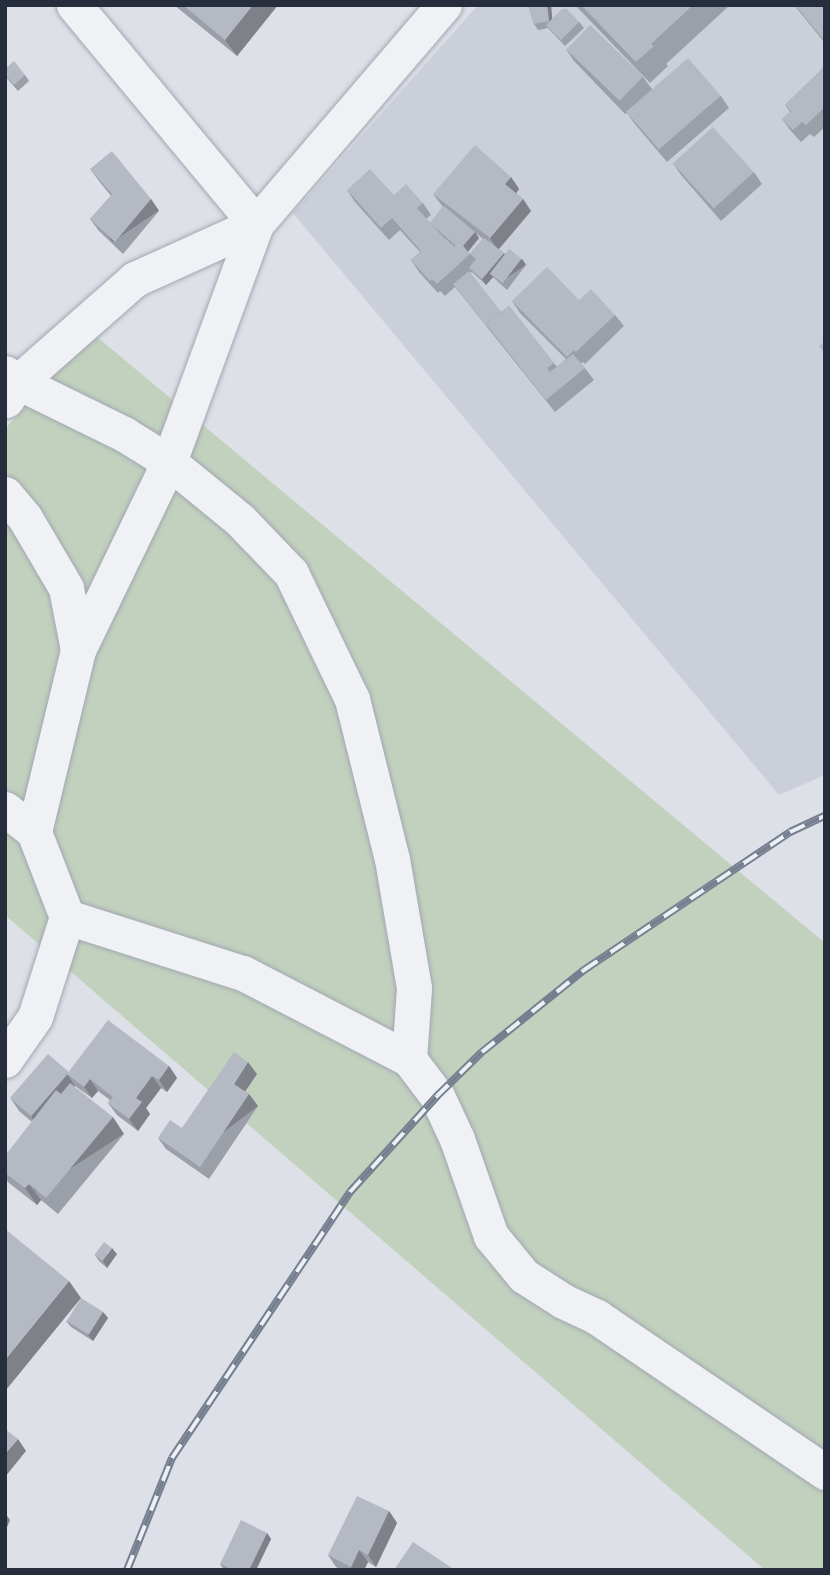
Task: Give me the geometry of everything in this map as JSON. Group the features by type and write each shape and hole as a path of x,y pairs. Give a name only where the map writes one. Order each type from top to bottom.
{"street":[{"path":"74,5 256,225"},
{"path":"34,832 78,650 169,462 256,225 444,5"},
{"path":"256,225 135,279 10,385 124,434 169,462 240,520 291,573 352,699 392,859 414,988 409,1059"},
{"path":"5,494 25,518 66,588 78,650"},
{"path":"5,809 34,832 67,917 35,1017 5,1060"},
{"path":"67,917 243,973 409,1059 438,1096 457,1139 491,1236 524,1276 563,1301 597,1317 825,1472"}],"shaded area":[{"path":"478,5 825,5 825,775 779,795 293,213"}],"green space":[{"path":"91,332 825,943 825,1570 765,1570 5,915 5,429"}],"building":[{"path":"183,5 253,5 225,40"},
{"path":"528,5 547,5 549,21 534,24"},
{"path":"581,5 693,5 651,44 654,46 636,62"},
{"path":"795,5 825,5 825,40 824,40"},
{"path":"562,9 567,9 579,22 561,40 546,25"},
{"path":"590,25 643,76 620,101 566,49"},
{"path":"688,58 721,96 659,150 626,112"},
{"path":"14,61 25,75 14,85 5,75 5,69"},
{"path":"825,66 825,107 806,125 802,122 793,130 782,119 791,111 785,105"},
{"path":"713,127 754,172 714,208 673,163"},
{"path":"475,145 511,177 505,184 523,199 490,238 433,194"},
{"path":"112,151 151,199 115,242 90,219 112,194 90,169"},
{"path":"370,169 394,195 406,184 423,203 417,208 453,248 460,242 470,254 437,284 432,279 430,281 411,260 421,251 392,218 381,228 347,190"},
{"path":"444,206 475,232 463,246 460,242 456,246 430,223"},
{"path":"484,238 504,253 482,279 469,268 476,259 470,254"},
{"path":"509,249 522,259 503,283 490,273"},
{"path":"547,267 579,300 591,289 615,315 576,352 574,350 567,357 512,301"},
{"path":"469,271 501,312 486,324 488,328 453,284"},
{"path":"509,306 554,363 547,368 550,372 573,354 585,368 546,400 486,324"},
{"path":"825,341 825,353 819,346"},
{"path":"108,1020 169,1066 159,1080 152,1076 136,1098 142,1102 129,1119 108,1103 113,1097 90,1079 84,1087 67,1074"},
{"path":"234,1052 248,1062 234,1084 249,1094 200,1167 158,1138 170,1120 182,1128"},
{"path":"48,1054 69,1072 31,1116 10,1098"},
{"path":"70,1083 113,1117 46,1198 29,1184 25,1188 5,1173 5,1156 56,1090 61,1094"},
{"path":"5,1229 69,1281 5,1360"},
{"path":"104,1242 112,1248 102,1261 94,1255"},
{"path":"81,1298 103,1312 89,1335 67,1321"},
{"path":"5,1429 18,1439 5,1454"},
{"path":"357,1496 389,1511 368,1555 359,1550 351,1567 328,1555"},
{"path":"241,1520 267,1533 249,1570 233,1570 220,1564"},
{"path":"413,1542 455,1570 394,1570"}],"railway":[{"path":"127,1570 172,1458 350,1192 437,1096 482,1052 584,970 790,832 825,816"}]}
